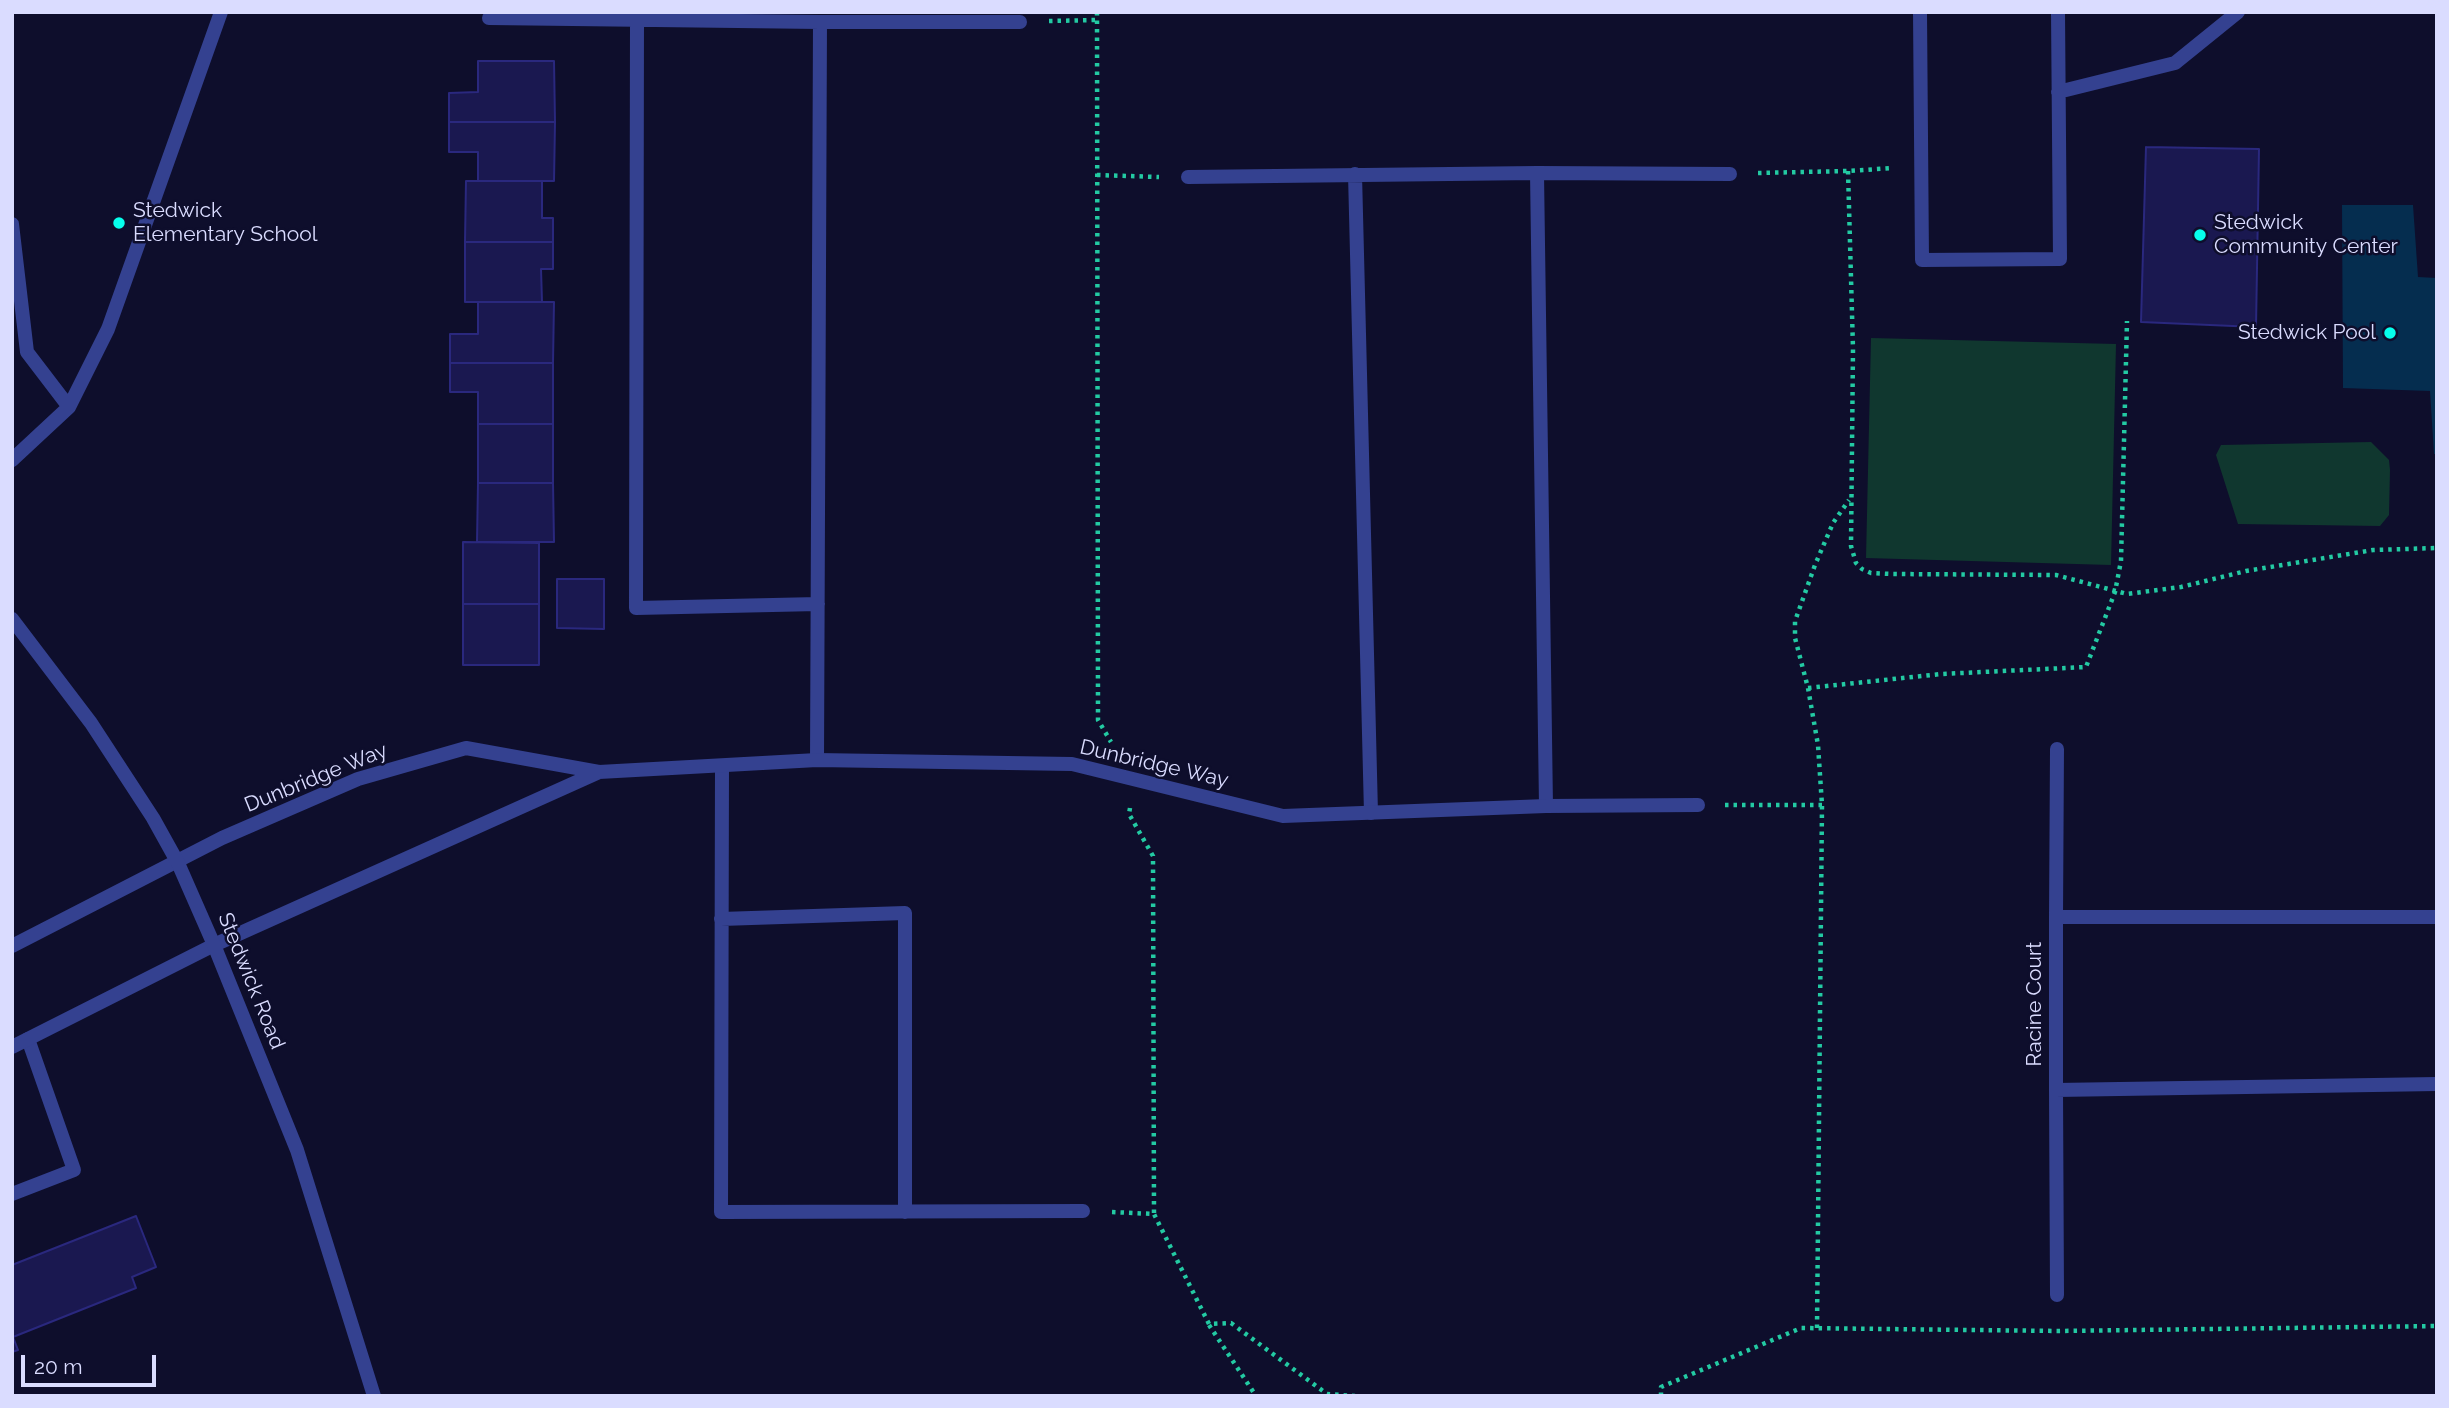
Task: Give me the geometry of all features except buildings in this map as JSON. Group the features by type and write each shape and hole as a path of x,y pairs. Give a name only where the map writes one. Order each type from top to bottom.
{"street":[{"path":"12,460 69,407 108,329 220,12"},
{"path":"1920,12 1922,260 2060,259 2058,12"},
{"path":"2058,92 2175,63 2238,12"},
{"path":"489,18 1020,22"},
{"path":"637,18 636,608 818,604"},
{"path":"817,760 820,22"},
{"path":"1537,173 1546,806"},
{"path":"1354,174 1371,813"},
{"path":"1188,177 1730,174"},
{"path":"12,224 27,352 69,407"},
{"name":"Stedwick Road","path":"12,619 91,723 153,818 178,863 297,1150 374,1396"},
{"name":"Dunbridge Way","path":"12,946 178,863 222,838 358,779 466,748 599,772 817,760 1072,764 1283,817 1546,806 1698,805"},
{"path":"2056,917 2057,749"},
{"path":"722,766 721,1212 1083,1211"},
{"name":"Dunbridge Way","path":"12,1047 214,945 599,772"},
{"path":"721,919 905,913 905,1212"},
{"name":"Racine Court","path":"2437,917 2056,917 2056,1090 2437,1084"},
{"path":"12,1194 74,1170 27,1039"},
{"path":"2056,1090 2057,1295"}],"path":[{"path":"1097,12 1098,720 1131,779 1129,814 1153,856 1154,1214 1209,1324 1256,1396"},
{"path":"1020,22 1097,20"},
{"path":"1730,174 1848,171 1921,165"},
{"path":"1848,171 1853,349 1850,546 1856,563 1862,569 1871,573 2056,575 2127,594 2168,589 2246,571 2373,550 2437,548"},
{"path":"1097,175 1188,177"},
{"path":"1808,688 1941,674 2087,667 2115,592 2121,562 2127,321"},
{"path":"1817,1328 1822,805 1818,745 1808,688 1795,638 1795,621 1833,523 1850,499"},
{"path":"1698,805 1822,805"},
{"path":"1083,1211 1154,1214"},
{"path":"1209,1324 1230,1323 1327,1394 1355,1396"},
{"path":"1661,1396 1661,1387 1801,1328 2059,1331 2437,1326"}],"green space":[{"path":"1871,338 2116,344 2111,565 1866,558"},
{"path":"2371,442 2389,460 2389,515 2380,526 2238,524 2216,455 2221,445"}],"water":[{"name":"Stedwick Pool","path":"2342,205 2413,205 2418,277 2437,278 2437,454 2434,454 2430,391 2343,388"}],"place":[{"name":"Stedwick Elementary School","path":"119,223"},
{"name":"Stedwick Community Center","path":"2200,235"},
{"name":"Stedwick Pool","path":"2390,333"}]}
